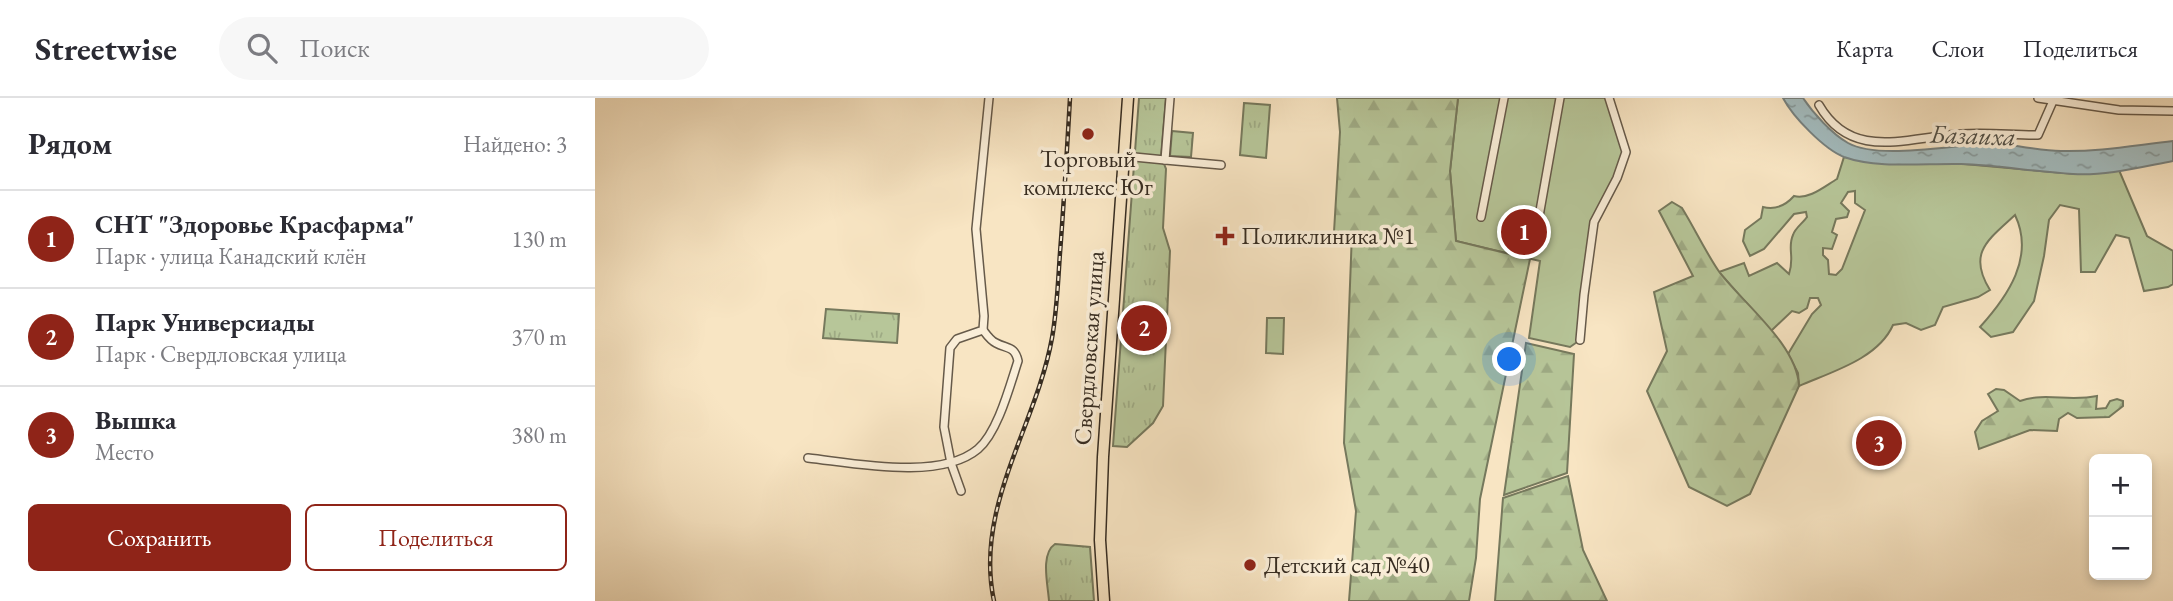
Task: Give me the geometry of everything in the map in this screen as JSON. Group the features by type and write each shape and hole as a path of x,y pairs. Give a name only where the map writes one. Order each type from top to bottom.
{"highway":[{"name":"Свердловская улица","path":"1104,601 1100,540 1102,468 1128,98"}],"street":[{"path":"808,458 898,468 951,463 978,449 1004,406 1019,361 1017,353 1011,347 994,343 983,330 976,229 989,98"},
{"path":"1168,160 1170,98"},
{"path":"1481,217 1504,98"},
{"path":"1535,239 1560,98"},
{"path":"1580,341 1594,222 1617,178 1626,152 1609,98"},
{"path":"2038,98 2119,110 2173,111"},
{"path":"1819,105 1827,119 1840,131 1876,144 1962,134 2038,135 2053,101"},
{"path":"1123,156 1221,164"},
{"path":"961,491 951,463 944,427 950,348 957,339 983,330"}],"green space":[{"path":"1139,98 1166,98 1161,156 1166,169 1163,228 1170,251 1163,406 1153,423 1127,447 1113,446"},
{"path":"1337,98 1458,98 1450,171 1456,241 1530,259 1480,499 1476,558 1469,601 1349,601 1356,511 1344,443 1352,232 1334,232 1340,132"},
{"path":"1458,98 1609,98 1626,152 1594,222 1580,340 1570,347 1529,338 1540,261 1456,241 1450,171"},
{"path":"1244,103 1270,105 1266,158 1240,155"},
{"path":"1172,131 1193,133 1191,157 1170,156"},
{"path":"1844,157 1879,163 1964,164 2075,174 2119,170 2147,236 2173,251 2173,284 2144,291 2129,238 2116,235 2095,272 2081,272 2079,209 2060,205 2049,220 2034,301 2013,332 1991,337 1980,327 2009,289 2020,261 2022,246 2015,215 1989,240 1981,257 1983,277 1990,290 1978,297 1943,307 1935,325 1921,330 1906,323 1893,325 1886,337 1865,356 1799,386 1798,373 1788,354 1812,314 1821,305 1818,298 1810,298 1807,308 1799,313 1792,311 1771,331 1719,272 1744,263 1749,276 1777,263 1789,274 1791,240 1795,230 1807,217 1806,212 1794,214 1764,249 1750,256 1743,241 1745,230 1761,218 1763,207 1780,206 1794,196 1811,194 1837,179","holes":["1855,191 1855,203 1865,210 1842,269 1836,275 1829,274 1828,260 1823,255 1823,248 1832,249 1837,235 1832,232 1836,219 1847,217 1849,211 1841,203 1848,192"]},
{"path":"1672,202 1682,208 1720,273 1780,341 1796,371 1799,386 1750,494 1727,506 1689,487 1647,391 1667,351 1654,292 1693,276 1659,211"},
{"path":"826,309 899,314 897,343 823,338"},
{"path":"1267,318 1284,318 1283,354 1266,353"},
{"path":"1526,343 1574,354 1567,473 1504,495"},
{"path":"1996,389 2004,390 2020,401 2039,397 2097,396 2096,409 2106,408 2110,401 2117,399 2123,401 2123,406 2109,417 2077,418 2068,413 2059,419 2057,431 2030,430 1979,449 1975,432 1982,421 1998,411 1988,394"},
{"path":"1568,476 1583,550 1607,601 1495,601 1503,498"},
{"path":"1055,544 1090,547 1094,601 1049,601 1046,562 1050,549"}],"water":[{"path":"1783,98 1803,98 1817,116 1848,143 1880,151 1997,144 2075,151 2173,141 2173,161 2085,174 1975,165 1902,165 1857,161 1827,147 1801,123"}],"railway":[{"path":"994,601 990,566 992,533 999,500 1044,371 1054,327 1070,98"}],"place":[{"name":"Торговый комплекс Юг","path":"1088,134"},
{"name":"СНТ \"Здоровье Красфарма\"","path":"1524,232"},
{"name":"Поликлиника №1","path":"1225,236"},
{"name":"Парк Универсиады","path":"1144,328"},
{"name":"Вышка","path":"1879,443"},
{"name":"Детский сад №40","path":"1250,565"}],"water label":[{"name":"Базаиха","path":"1973,135"}]}
